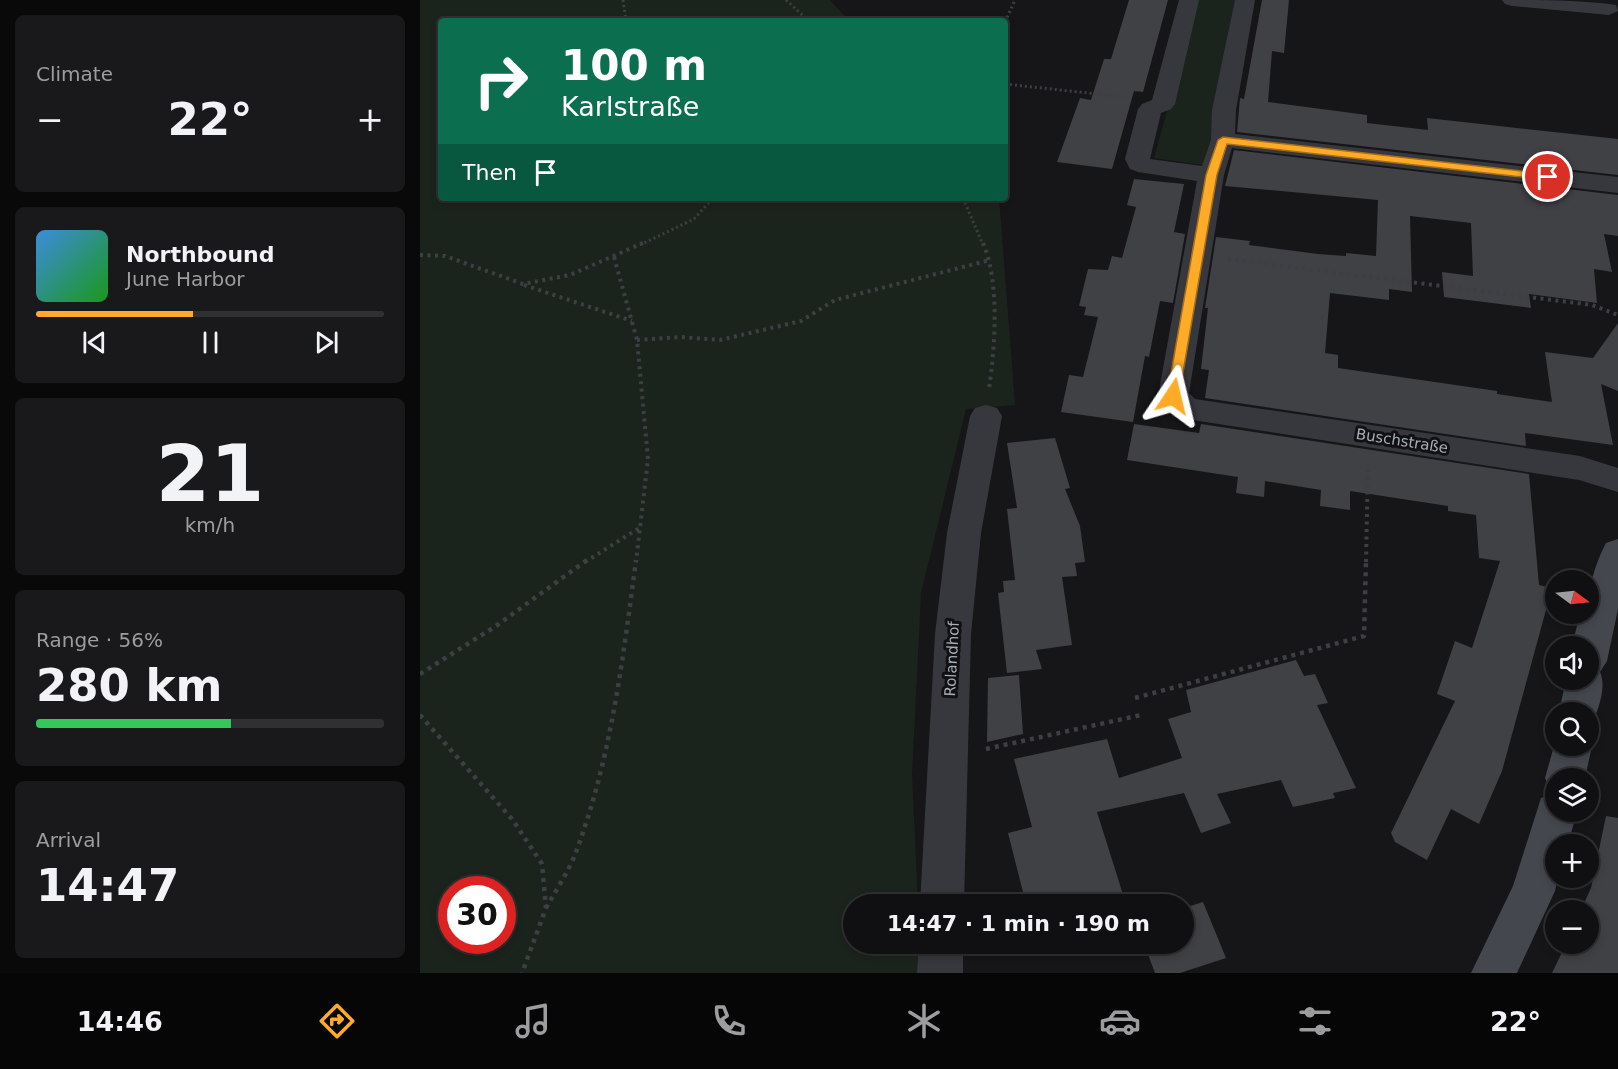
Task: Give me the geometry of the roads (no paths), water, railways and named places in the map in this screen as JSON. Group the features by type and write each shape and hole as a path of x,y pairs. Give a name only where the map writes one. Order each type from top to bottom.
{"main road":[{"path":"1593,636 1618,553"},
{"path":"1494,973 1533,891 1553,822"}],"street":[{"path":"1189,0 1162,104 1150,109 1137,159 1139,164 1211,175 1223,140 1224,110 1245,0"},
{"path":"1512,0 1609,8"},
{"path":"1223,140 1618,185"},
{"name":"Buschstraße","path":"1211,175 1173,396 1186,408 1580,468 1618,480"},
{"name":"Rolandhof","path":"942,894 953,634 964,533 986,416"},
{"path":"940,973 941,954"}]}
